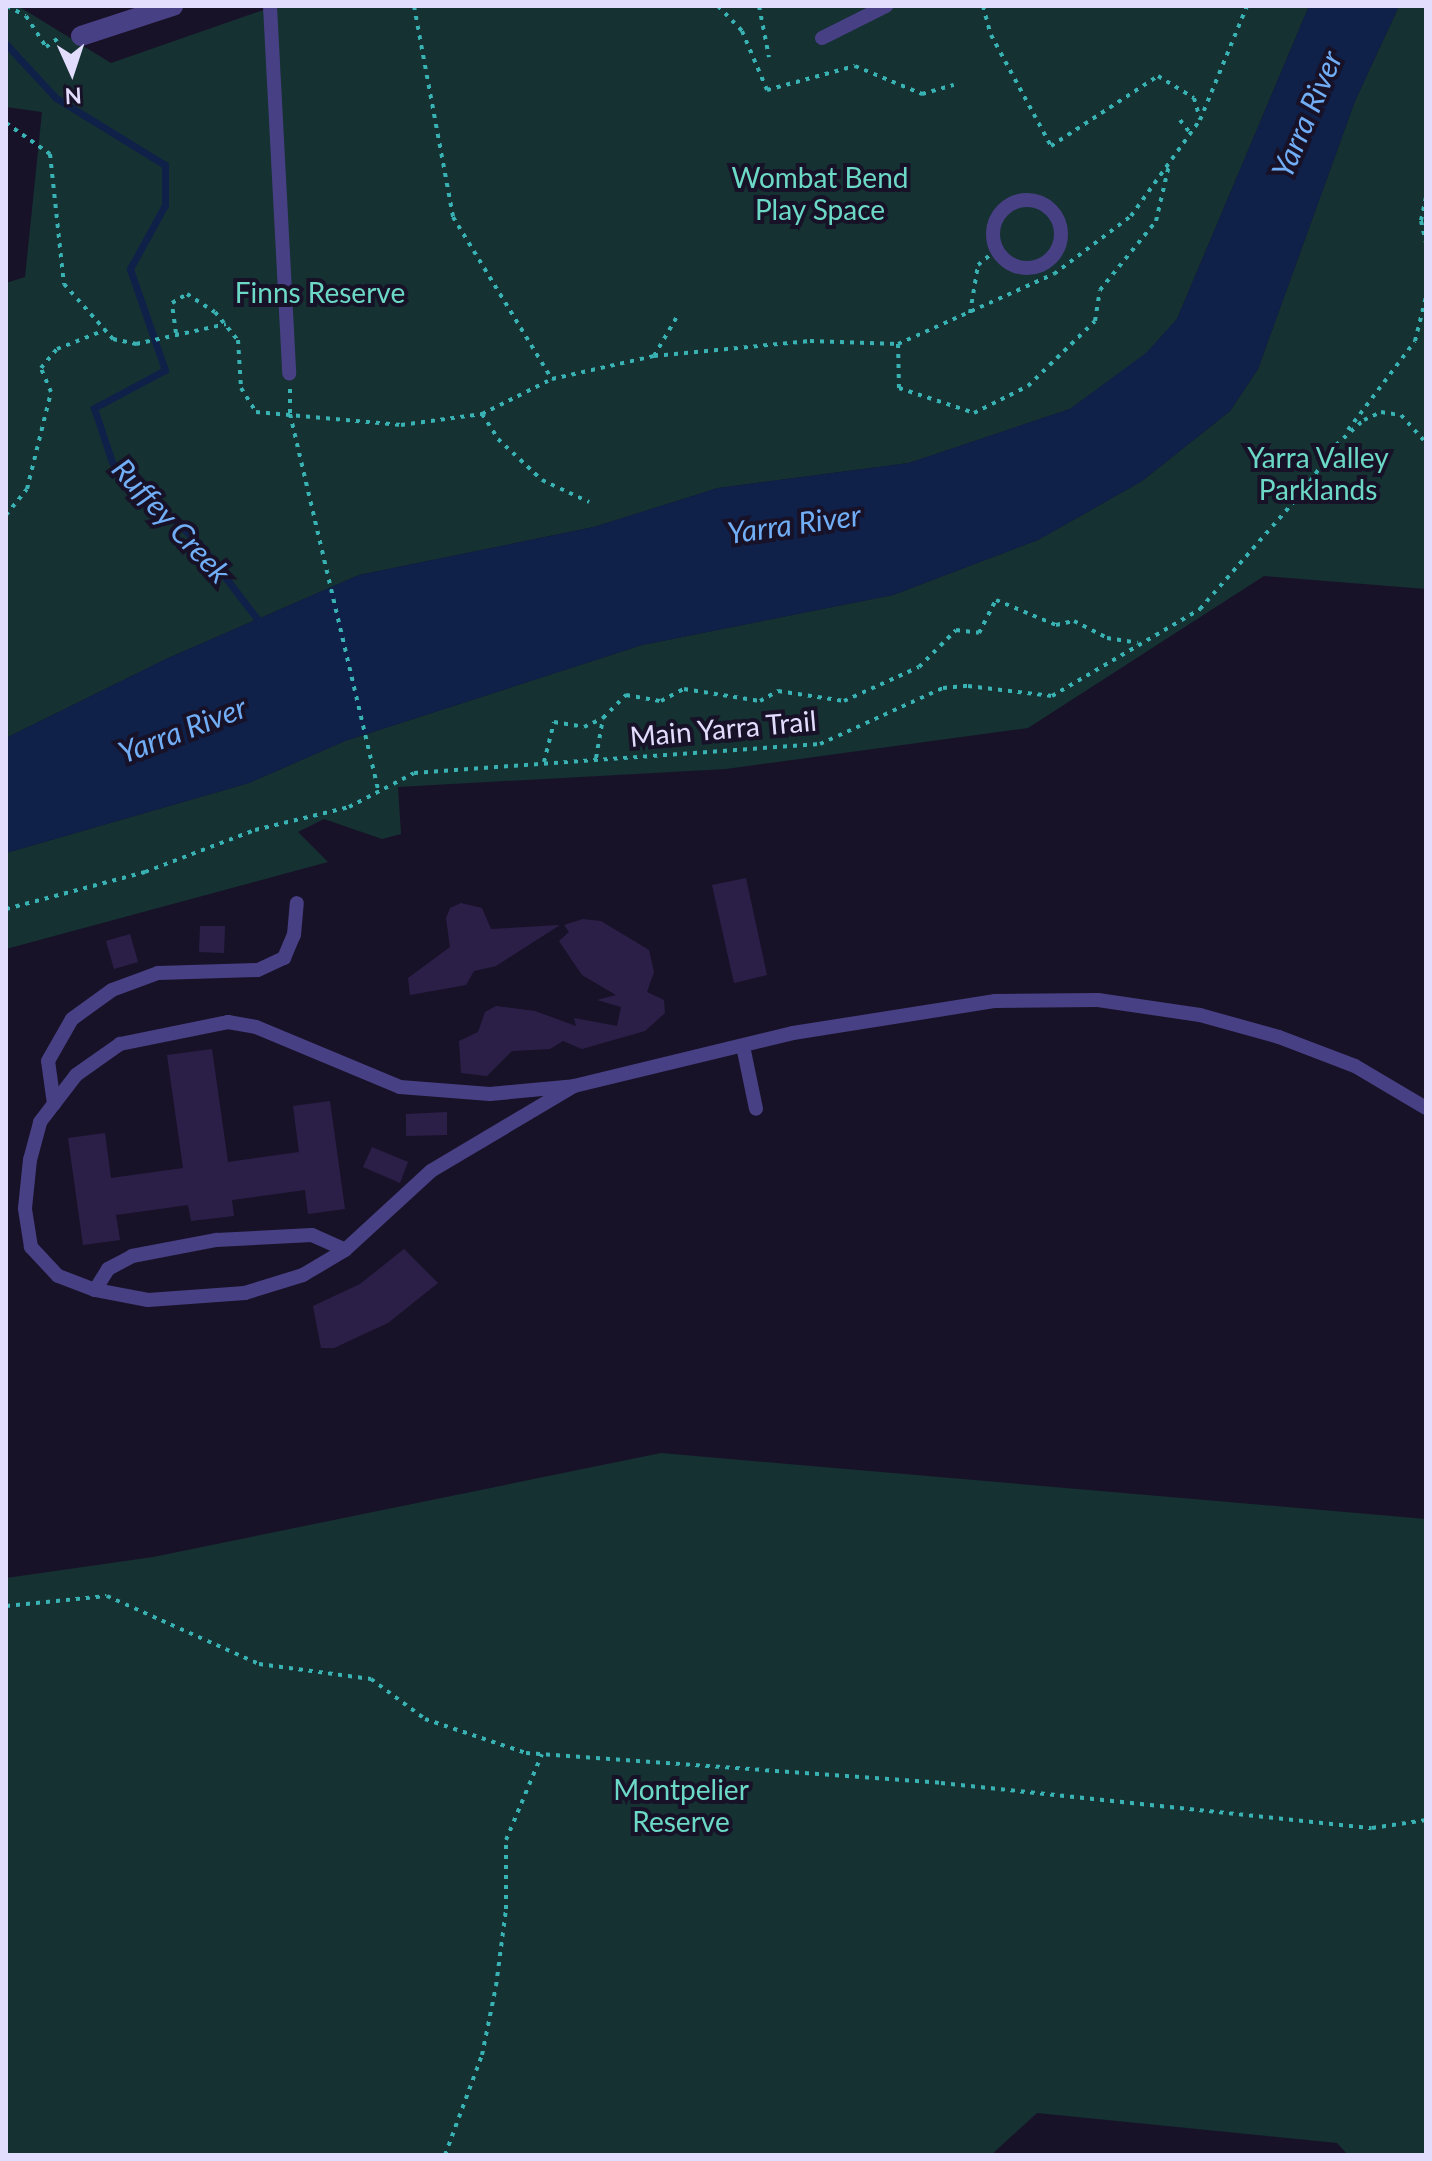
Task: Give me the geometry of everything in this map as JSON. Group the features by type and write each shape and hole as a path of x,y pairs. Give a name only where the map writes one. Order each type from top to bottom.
{"street":[{"path":"81,36 173,6"}],"lane":[{"path":"270,6 289,374"},
{"path":"822,38 886,6"},
{"path":"1038,202 1058,219 1059,245 1043,264 1017,266 997,249 995,223 1012,204 1038,202"},
{"path":"54,1104 48,1061 72,1019 112,990 158,973 258,970 284,958 294,935 297,903"},
{"path":"574,1086 431,1171 345,1250 303,1275 223,1298 148,1300 95,1290 58,1276 31,1247 25,1208 30,1160 40,1122 76,1075 120,1044 228,1022 256,1027 378,1080 421,1092 490,1094 574,1086 743,1046 995,1001 1098,1000 1200,1015 1279,1037 1355,1066 1426,1108"},
{"path":"743,1046 756,1109"},
{"path":"95,1290 108,1269 132,1256 173,1246 312,1235 345,1250"}],"path":[{"path":"7,6 26,16 46,47"},
{"path":"414,6 453,217 552,379"},
{"path":"718,6 742,31 767,90 855,66 922,94 954,85"},
{"path":"759,6 769,57"},
{"path":"983,6 991,35 1051,146 1158,76 1194,98 1200,120"},
{"path":"176,333 172,303 187,294 226,324 238,340 241,388 256,412 401,425 482,414 552,379 654,356 810,341 898,344 969,315 1054,274 1131,216 1200,120 1247,6"},
{"path":"1180,120 1189,135"},
{"path":"6,123 50,154 64,284 113,339 136,344 226,324"},
{"path":"898,344 899,388 974,413 1028,386 1095,321 1100,290 1156,221 1170,161"},
{"path":"1426,197 1421,221 1426,242"},
{"path":"969,315 978,265 997,249"},
{"path":"1336,445 1415,341 1426,297"},
{"path":"654,356 678,315"},
{"path":"6,515 27,489 29,462 51,392 41,368 57,349 105,330"},
{"path":"289,374 290,414 378,789"},
{"name":"Main Yarra Trail","path":"6,909 145,872 255,830 349,807 378,789 414,773 820,744 943,688 968,686 1052,696 1200,609 1226,585 1336,445 1364,420 1381,412 1401,415 1426,443"},
{"path":"482,414 498,439 542,480 589,502"},
{"path":"544,762 554,722 584,727 603,718 626,695 661,701 684,689 760,701 778,691 844,701 919,667 956,630 979,633 996,600 1056,625 1074,621 1107,638 1139,643"},
{"path":"596,758 603,718"},
{"path":"6,1606 107,1596 259,1664 371,1679 425,1719 542,1754 941,1783 1372,1828 1426,1820"},
{"path":"445,2155 482,2055 496,1986 506,1909 506,1840 542,1754"}],"green space":[{"name":"Finns Reserve","path":"6,6 18,6 111,63 275,6 1309,6 1177,319 1147,353 1070,409 909,463 718,488 594,527 359,575 166,659 6,738 6,283 25,277 42,112 6,107"},
{"name":"Yarra Valley Parklands","path":"1399,6 1426,6 1426,589 1264,576 1028,728 726,769 398,787 401,834 382,839 324,819 298,832 328,862 6,949 6,853 249,783 345,741 642,645 893,595 1038,540 1142,481 1230,411 1258,369 1355,101"},
{"name":"Montpelier Reserve","path":"661,1453 1426,1519 1426,2155 1348,2155 1337,2143 1037,2113 991,2155 6,2155 6,1578 153,1557"}],"water":[{"name":"Yarra River","path":"1309,6 1399,6 1355,101 1258,369 1230,411 1142,481 1038,540 893,595 642,645 345,741 249,783 6,853 6,738 166,659 359,575 594,527 718,488 909,463 1070,409 1146,353 1177,319"}],"building":[{"path":"746,878 767,975 734,983 712,885"},
{"path":"461,903 482,908 491,929 560,925 496,966 474,971 466,985 410,995 408,978 450,947 446,918 450,908"},
{"path":"583,919 601,921 649,950 654,972 647,992 664,1000 665,1013 645,1031 582,1049 563,1041 550,1049 512,1051 487,1076 461,1073 459,1041 478,1032 485,1012 496,1006 535,1011 576,1026 574,1018 617,1026 621,1007 597,1000 616,995 582,975 559,941 569,932 564,925"},
{"path":"200,926 225,926 224,953 199,952"},
{"path":"130,934 138,962 114,969 106,941"},
{"path":"212,1049 228,1162 299,1152 293,1106 330,1101 345,1209 308,1214 305,1190 232,1200 234,1216 191,1221 188,1205 116,1215 120,1240 83,1245 68,1138 105,1133 111,1178 183,1168 167,1055"},
{"path":"447,1112 447,1135 406,1136 406,1114"},
{"path":"372,1147 408,1162 400,1183 363,1167"},
{"path":"404,1249 438,1283 388,1323 334,1348 321,1348 313,1306 360,1284"}],"waterway":[{"name":"Ruffey Creek","path":"6,44 56,98 165,165 165,205 130,269 165,370 94,408 112,462 199,543 262,625"}],"park label":[{"name":"Wombat Bend Play Space","path":"820,193"}]}
